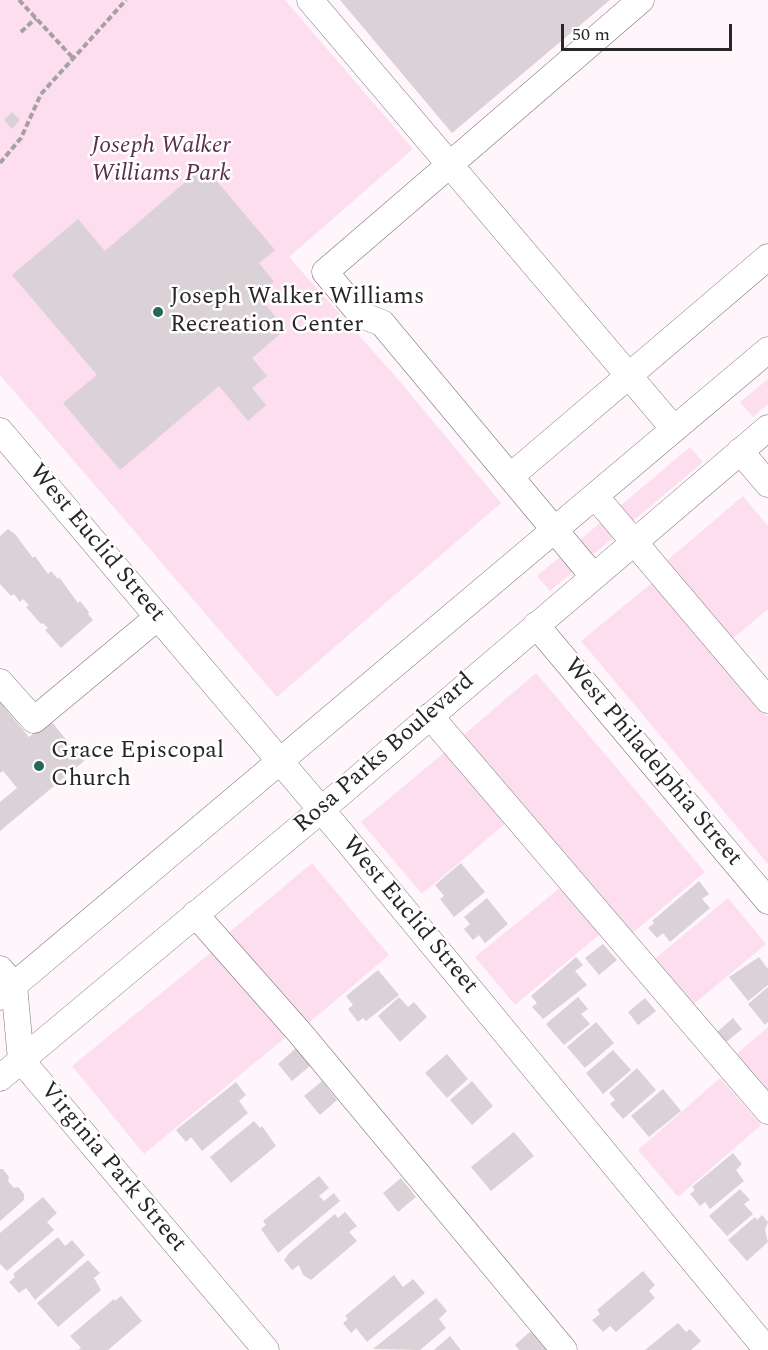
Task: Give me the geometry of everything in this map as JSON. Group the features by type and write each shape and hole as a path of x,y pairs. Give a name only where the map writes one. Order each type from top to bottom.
{"street":[{"path":"310,0 674,429"},
{"path":"593,576 557,529 382,323 361,315 325,272 641,0"},
{"path":"512,476 768,257"},
{"path":"5,983 280,761 768,350"},
{"name":"Rosa Parks Boulevard","path":"0,1077 321,810 768,428"},
{"name":"West Euclid Street","path":"0,431 321,810 767,1350"},
{"path":"740,451 768,484"},
{"path":"595,496 768,700"},
{"path":"0,682 34,720 158,617"},
{"name":"West Philadelphia Street","path":"536,625 768,901"},
{"path":"430,716 768,1112"},
{"path":"195,914 300,1033 564,1350"},
{"name":"Virginia Park Street","path":"5,983 21,1060 266,1350"}],"path":[{"path":"19,0 73,58"},
{"path":"0,164 21,138 41,94 126,0"},
{"path":"21,32 36,18"}],"green space":[{"name":"Joseph Walker Williams Park","path":"0,0 285,0 413,149 289,257 396,377 501,503 277,697 0,375"},
{"path":"768,379 768,404 753,417 740,402"},
{"path":"690,447 703,462 550,591 537,576"},
{"path":"743,496 768,526 768,609 729,642 663,564"},
{"path":"653,582 768,717 768,864 581,641"},
{"path":"536,673 705,872 628,937 459,739"},
{"path":"446,751 506,823 422,894 361,822"},
{"path":"312,863 389,955 303,1028 226,935"},
{"path":"561,887 600,934 515,1005 475,957"},
{"path":"728,898 766,944 689,1008 651,962"},
{"path":"214,950 286,1037 144,1154 72,1066"},
{"path":"768,1027 768,1097 734,1056"},
{"path":"720,1078 761,1125 678,1197 638,1150"}],"building":[{"path":"340,0 610,0 452,133"},
{"path":"12,112 20,120 12,129 4,120"},
{"name":"Joseph Walker Williams Recreation Center","path":"204,166 275,250 259,263 274,282 258,296 286,329 252,358 267,376 252,388 266,405 248,421 219,386 120,470 63,403 97,375 12,275 78,219 105,251"},
{"path":"8,529 15,534 33,558 35,556 48,574 51,571 58,579 59,577 78,603 80,601 89,612 93,620 61,648 45,630 48,628 43,623 41,624 26,607 29,605 23,599 20,602 14,594 11,596 0,584 0,536"},
{"name":"Grace Episcopal Church","path":"0,702 29,737 50,720 84,761 0,831 0,802 17,788 3,771 0,773"},
{"path":"461,863 485,892 454,917 440,899 444,896 435,885"},
{"path":"699,881 709,894 702,899 710,908 670,942 663,933 657,938 648,928 654,923 652,921"},
{"path":"487,898 508,924 485,943 479,935 473,940 464,929 470,924 464,917"},
{"path":"603,944 617,960 599,975 585,958"},
{"path":"576,957 583,965 575,971 587,985 543,1019 532,1007 537,1003 531,996"},
{"path":"759,957 768,969 768,985 748,1001 729,977"},
{"path":"378,970 399,995 366,1021 363,1018 358,1022 348,1009 353,1005 346,996"},
{"path":"768,987 768,1022 765,1025 748,1004"},
{"path":"399,997 408,1007 414,1002 427,1017 400,1042 378,1016"},
{"path":"578,997 588,1009 581,1014 590,1024 564,1045 546,1024"},
{"path":"645,998 656,1011 638,1025 628,1012"},
{"path":"733,1018 742,1029 724,1044 715,1034"},
{"path":"596,1022 614,1043 585,1068 567,1047"},
{"path":"296,1048 311,1065 292,1081 278,1064"},
{"path":"613,1050 631,1070 603,1094 586,1073"},
{"path":"447,1054 468,1079 447,1098 425,1073"},
{"path":"637,1068 656,1090 623,1119 610,1104 615,1100 609,1093"},
{"path":"322,1081 337,1100 320,1115 304,1096"},
{"path":"472,1081 493,1106 472,1125 450,1100"},
{"path":"236,1082 246,1095 239,1101 248,1113 202,1151 191,1137 186,1142 176,1130"},
{"path":"663,1089 681,1111 649,1137 631,1116"},
{"path":"254,1121 260,1128 262,1126 276,1146 231,1183 210,1157"},
{"path":"514,1132 534,1156 491,1191 471,1167"},
{"path":"733,1153 742,1164 736,1170 744,1181 710,1209 705,1202 700,1206 690,1194 695,1190 692,1187"},
{"path":"0,1169 3,1169 9,1177 8,1181 14,1188 18,1187 24,1194 24,1200 0,1221"},
{"path":"319,1176 329,1188 319,1196 324,1201 334,1193 340,1201 278,1253 261,1229 266,1225 263,1221"},
{"path":"401,1178 416,1197 398,1212 383,1193"},
{"path":"740,1189 750,1200 744,1204 753,1214 727,1236 709,1216"},
{"path":"43,1197 57,1213 47,1222 54,1230 7,1271 0,1264 0,1233"},
{"path":"345,1212 357,1226 349,1232 357,1241 311,1280 303,1275 299,1265 292,1270 284,1260 289,1253 335,1214 338,1218"},
{"path":"762,1215 768,1222 765,1230 768,1242 747,1261 728,1240 755,1217 757,1220"},
{"path":"58,1237 65,1246 72,1240 85,1255 35,1300 26,1288 19,1293 9,1282 15,1277 13,1274"},
{"path":"88,1260 100,1273 94,1278 101,1290 58,1327 37,1303"},
{"path":"643,1271 655,1285 649,1291 655,1298 616,1332 610,1326 603,1332 592,1320 600,1314 597,1310"},
{"path":"394,1275 403,1287 413,1279 425,1293 367,1342 356,1328 351,1333 343,1323 348,1319 345,1316"},
{"path":"121,1296 142,1321 108,1350 78,1350 81,1348 70,1336 114,1299 115,1301"},
{"path":"436,1298 447,1311 439,1319 446,1328 420,1350 373,1349"},
{"path":"678,1323 686,1332 690,1329 701,1341 691,1350 645,1350"},
{"path":"532,1330 550,1350 519,1350 515,1345"},
{"path":"450,1336 461,1350 434,1350"}],"place":[{"name":"Joseph Walker Williams Recreation Center","path":"158,312"},
{"name":"Grace Episcopal Church","path":"39,766"}]}
